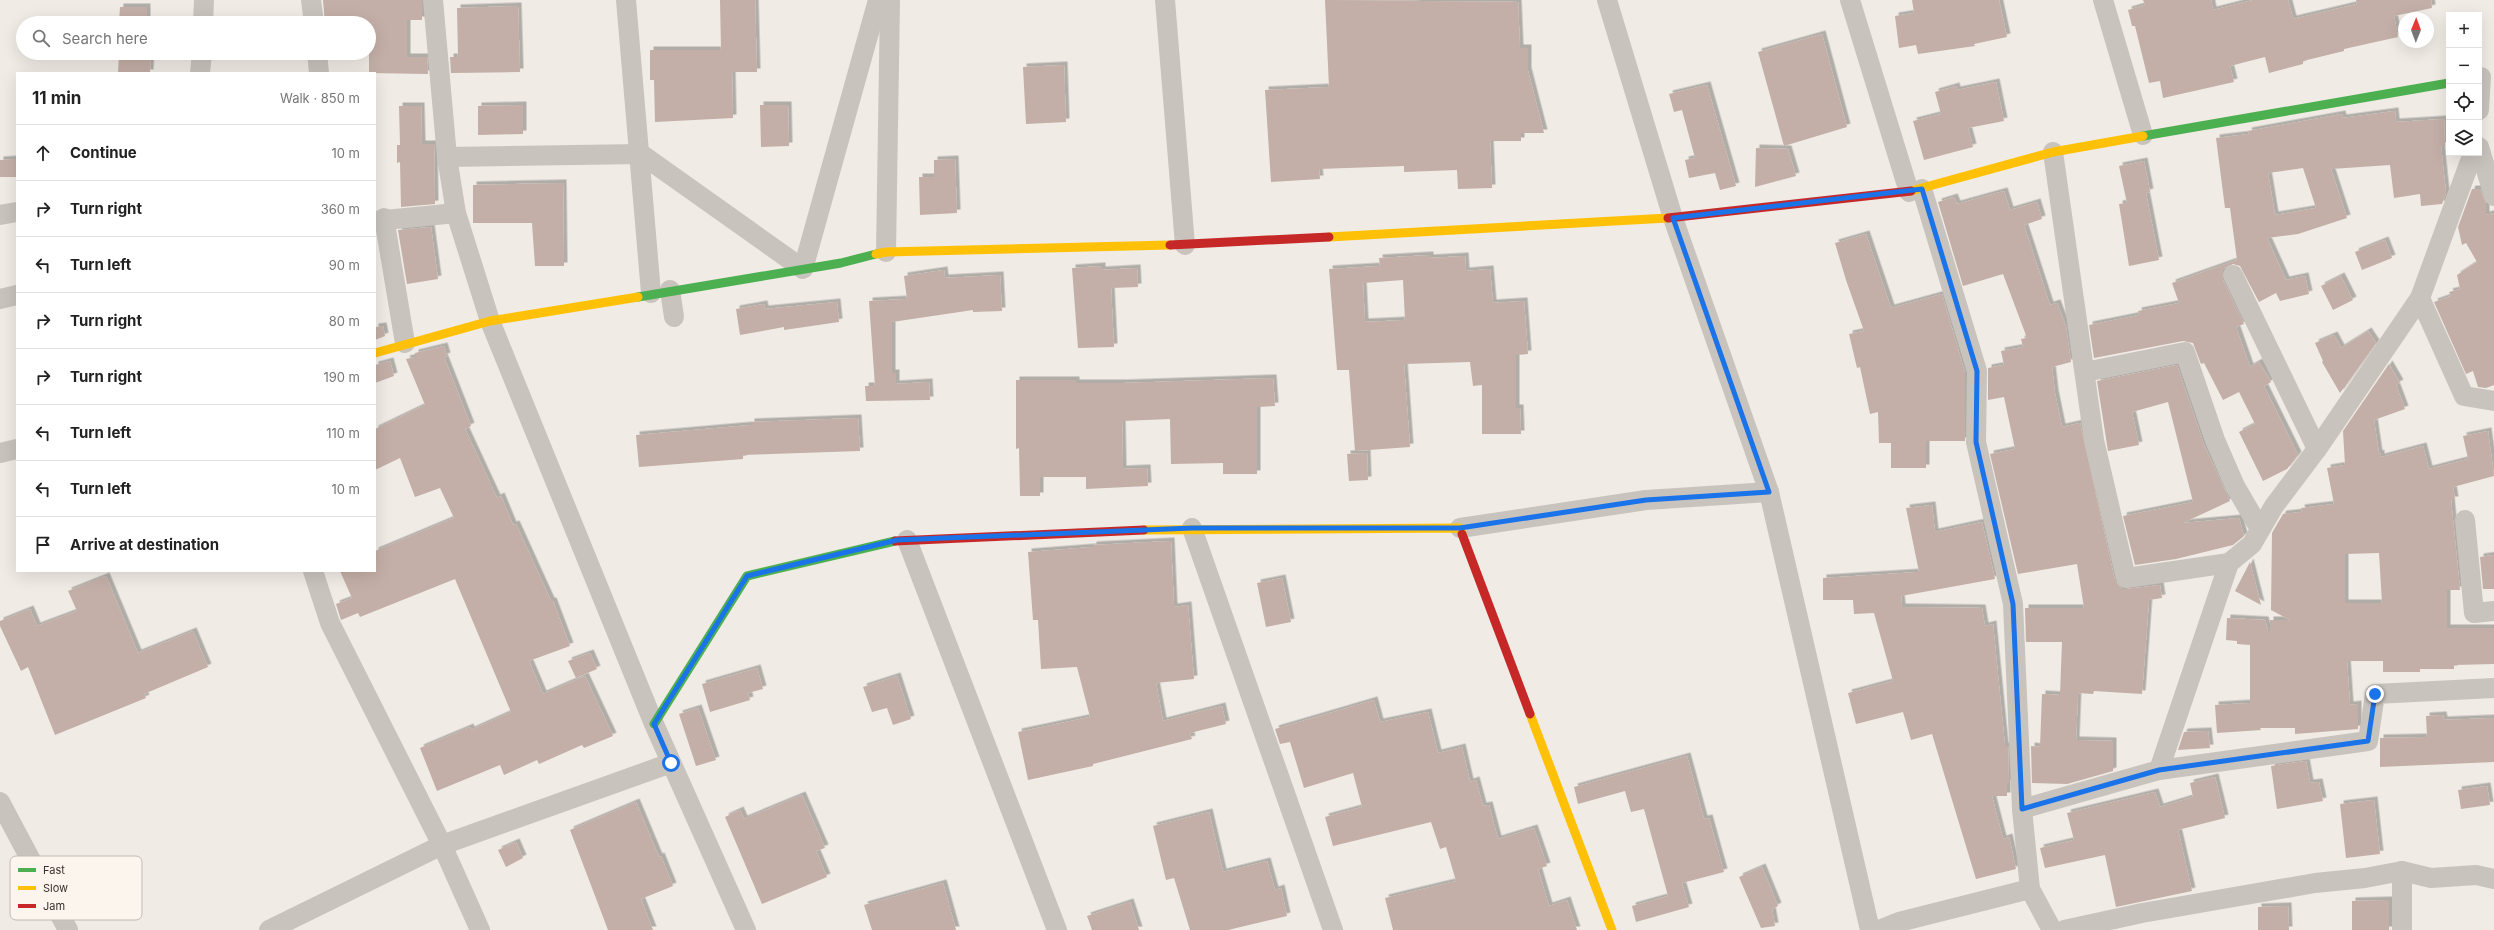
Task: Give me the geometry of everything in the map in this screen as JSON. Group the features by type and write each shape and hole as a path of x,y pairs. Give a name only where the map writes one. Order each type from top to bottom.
{"street":[{"path":"203,16 204,0"},
{"path":"311,0 313,16"},
{"path":"433,0 447,157 456,213 490,321 654,724 746,930"},
{"path":"626,0 641,154 660,292 674,316"},
{"path":"803,269 878,0"},
{"path":"886,252 890,0"},
{"path":"1165,0 1185,245"},
{"path":"1607,0 1673,218 1769,492 1870,930"},
{"path":"1850,0 1977,371 1976,442 2013,604 2022,809 2030,890 2052,930"},
{"path":"2103,0 2143,135"},
{"path":"200,72 201,60"},
{"path":"318,60 319,72"},
{"path":"2482,93 2485,76"},
{"path":"376,353 405,343 490,321 840,263 886,252 1185,245 1673,218 1916,190 2053,152 2143,135 2446,84"},
{"path":"2482,144 2494,153"},
{"path":"2053,152 2094,440 2126,578 2229,563 2252,544 2260,529 2420,298 2472,156"},
{"path":"447,157 641,154 803,269"},
{"path":"2482,156 2494,196"},
{"path":"0,215 16,212"},
{"path":"405,343 380,220 456,213"},
{"path":"2233,275 2317,448"},
{"path":"0,298 16,295"},
{"path":"2420,298 2464,396 2494,401"},
{"path":"2085,372 2185,352 2215,440 2235,486 2260,529"},
{"path":"0,454 16,450"},
{"path":"654,724 747,576 897,540 1192,528 1460,528 1646,500 1769,492"},
{"path":"2465,520 2474,613 2494,611"},
{"path":"1192,528 1333,930"},
{"path":"1460,528 1612,930"},
{"path":"907,540 1057,930"},
{"path":"2159,770 2229,563"},
{"path":"313,572 330,623 442,845 480,930"},
{"path":"2022,809 2159,770 2368,741 2375,694 2494,688"},
{"path":"268,930 442,845 671,763"},
{"path":"0,802 29,856"},
{"path":"2402,871 2402,930"},
{"path":"2064,930 2158,910 2315,883 2365,878 2402,871 2431,878 2476,875 2494,879"},
{"path":"1879,930 1899,922 2030,890"},
{"path":"63,920 68,930"}],"building":[{"path":"323,0 422,0 422,20 407,20 407,57 427,57 428,74 369,72 369,60 376,60 376,16 324,16"},
{"path":"720,0 755,0 757,72 732,72 733,118 655,122 654,80 650,80 650,50 721,50"},
{"path":"1325,0 1518,2 1520,48 1528,48 1528,71 1544,133 1521,133 1521,141 1490,141 1492,188 1458,189 1457,170 1404,172 1404,166 1319,169 1320,179 1271,182 1265,90 1329,87"},
{"path":"1912,0 1999,0 2007,37 1974,44 1975,46 1918,54 1916,45 1899,48 1895,16 1914,13"},
{"path":"2143,0 2211,0 2213,10 2253,0 2288,0 2293,19 2357,4 2356,0 2431,0 2432,8 2413,12 2398,12 2398,15 2394,16 2398,37 2344,49 2344,51 2303,61 2303,64 2269,73 2265,57 2230,66 2234,82 2163,98 2160,81 2149,83 2135,26 2132,26 2128,10 2145,5"},
{"path":"518,6 520,72 451,73 450,57 458,57 457,8"},
{"path":"120,7 147,7 147,16 119,16"},
{"path":"1822,34 1847,127 1784,146 1758,52"},
{"path":"119,60 151,60 150,72 118,72"},
{"path":"1064,65 1066,122 1026,124 1023,67"},
{"path":"1996,82 2004,121 1968,128 1973,147 1924,160 1913,121 1941,114 1935,92 1956,86 1957,90"},
{"path":"1707,85 1736,186 1720,190 1715,173 1689,178 1685,160 1695,158 1682,110 1674,112 1669,94"},
{"path":"523,105 523,134 478,135 478,106"},
{"path":"760,105 788,105 789,146 761,147"},
{"path":"399,106 421,106 422,144 434,144 435,204 401,207 400,162 397,163 397,145 400,145"},
{"path":"2395,111 2396,122 2444,119 2445,146 2441,146 2446,193 2442,204 2421,206 2420,194 2394,198 2390,165 2331,169 2347,218 2298,234 2267,238 2286,280 2305,276 2309,294 2280,301 2276,293 2259,302 2240,266 2233,264 2223,269 2223,280 2244,324 2236,327 2250,367 2259,362 2271,382 2264,386 2298,455 2287,469 2263,481 2239,432 2255,424 2239,392 2223,400 2204,363 2201,364 2193,343 2183,341 2094,358 2089,325 2139,315 2138,311 2179,303 2172,283 2237,260 2230,208 2225,208 2216,138 2249,134 2248,131 2342,114 2343,118","holes":["2303,168 2316,208 2275,215 2268,173"]},
{"path":"1756,148 1788,149 1796,176 1755,187"},
{"path":"16,159 16,177 0,177 0,160"},
{"path":"955,159 957,213 920,215 919,177 934,177 934,160"},
{"path":"2144,161 2150,192 2146,193 2159,260 2129,266 2119,204 2127,203 2119,166"},
{"path":"563,183 564,266 535,266 532,223 473,223 473,185"},
{"path":"2472,189 2480,189 2486,204 2486,215 2494,213 2494,385 2486,388 2478,387 2473,371 2466,374 2434,302 2451,296 2449,292 2460,289 2457,275 2477,262 2466,243 2462,245 2458,227"},
{"path":"2004,191 2010,210 2037,202 2042,219 2024,225 2050,305 2057,303 2066,327 2071,362 2052,367 2055,393 2062,427 2080,423 2115,581 2122,589 2160,585 2162,598 2149,600 2142,694 2094,691 2093,694 2078,693 2076,740 2113,741 2113,771 2067,784 2032,783 2031,746 2040,747 2042,694 2060,695 2062,642 2026,642 2025,608 2084,608 2077,564 2018,574 1990,454 2015,449 2004,397 1988,400 1988,368 2004,365 2001,351 2023,347 2021,339 2027,338 2003,274 1963,286 1938,202 1954,197 1957,204"},
{"path":"431,227 438,279 407,284 398,230"},
{"path":"1866,234 1891,308 1942,294 1965,373 1965,441 1926,441 1926,468 1891,468 1891,443 1879,443 1878,412 1870,414 1860,367 1857,368 1849,334 1864,331 1835,243"},
{"path":"2385,240 2392,258 2362,270 2355,252"},
{"path":"1430,255 1430,258 1465,256 1466,271 1490,269 1493,303 1524,301 1528,354 1516,355 1516,408 1520,408 1521,434 1482,434 1482,385 1473,386 1470,362 1404,364 1410,447 1355,451 1349,370 1337,370 1329,269 1380,266 1379,258","holes":["1403,280 1405,320 1365,322 1363,283"]},
{"path":"1102,266 1102,270 1137,268 1138,287 1111,288 1114,347 1078,348 1072,268"},
{"path":"944,270 945,278 1000,275 1002,311 973,312 973,310 892,322 892,373 896,373 896,384 929,382 930,400 866,401 865,386 875,386 869,301 907,299 904,276"},
{"path":"2341,276 2353,300 2333,310 2321,286"},
{"path":"837,302 839,322 784,330 784,327 740,335 736,309 764,304 765,309"},
{"path":"383,326 385,336 376,340 376,327"},
{"path":"2368,331 2376,343 2340,393 2322,362 2323,361 2315,343 2334,335 2341,348"},
{"path":"444,346 447,356 444,357 471,426 465,429 497,498 501,496 513,525 516,524 551,601 553,601 570,646 529,661 543,694 585,676 613,736 584,748 582,745 539,764 537,760 504,775 500,765 437,791 420,748 470,727 471,730 511,712 455,579 360,617 358,613 341,620 336,604 352,598 340,572 376,572 376,551 454,518 440,488 415,497 400,458 376,470 376,429 425,405 406,359 415,357 415,353"},
{"path":"390,361 394,376 376,383 376,365"},
{"path":"2389,364 2400,383 2396,385 2405,409 2374,420 2379,454 2381,453 2381,457 2423,446 2429,469 2468,459 2463,436 2488,431 2494,476 2453,487 2455,500 2451,500 2460,590 2447,590 2447,628 2494,628 2494,664 2454,665 2454,669 2420,669 2420,672 2383,672 2383,661 2347,661 2350,705 2358,704 2358,729 2295,734 2295,728 2260,728 2261,730 2217,733 2215,705 2250,703 2250,645 2237,644 2237,641 2226,640 2227,618 2265,620 2268,631 2270,631 2270,620 2290,620 2271,610 2272,533 2283,514 2302,512 2301,508 2334,504 2327,468 2345,465 2343,431","holes":["2379,553 2382,603 2345,603 2345,554"]},
{"path":"2177,365 2204,445 2230,501 2183,523 2239,518 2244,536 2233,545 2176,559 2135,565 2123,516 2193,502 2168,402 2132,412 2139,445 2108,451 2097,381"},
{"path":"1273,378 1275,406 1257,407 1257,474 1223,474 1223,463 1171,464 1170,419 1122,421 1123,469 1147,468 1148,486 1086,489 1086,477 1040,477 1040,496 1020,496 1019,448 1016,449 1016,380 1076,380 1076,383 1124,383"},
{"path":"858,418 860,451 743,455 743,459 639,467 636,435 751,425 751,422"},
{"path":"1367,453 1368,480 1349,481 1347,454"},
{"path":"1932,505 1935,532 1982,522 1995,579 1901,596 1902,607 1982,608 1985,626 1993,624 2005,746 2008,746 2009,783 2007,783 2007,796 1992,796 2003,839 2009,837 2016,869 1976,879 1932,734 1911,740 1903,712 1856,724 1848,693 1893,681 1874,613 1854,614 1853,600 1823,600 1823,578 1919,572 1906,508"},
{"path":"1171,541 1174,607 1188,605 1194,679 1156,683 1163,721 1222,706 1226,724 1190,733 1192,739 1093,764 1093,766 1028,780 1018,732 1090,717 1077,667 1041,669 1038,620 1033,620 1028,552 1093,547 1093,545"},
{"path":"2494,555 2494,589 2483,589 2480,557"},
{"path":"2250,562 2261,605 2235,591"},
{"path":"106,576 138,653 193,631 208,667 144,694 146,698 55,735 28,667 21,671 0,626 0,621 30,609 37,626 77,611 68,591"},
{"path":"1282,578 1291,622 1266,627 1257,583"},
{"path":"590,653 597,669 576,678 568,661"},
{"path":"757,668 763,689 748,693 750,700 710,712 702,684"},
{"path":"897,676 911,719 893,725 887,708 872,712 863,687"},
{"path":"1374,700 1380,722 1428,712 1438,753 1462,747 1470,782 1476,780 1483,806 1489,805 1498,839 1534,828 1547,866 1538,869 1549,906 1567,900 1577,930 1393,930 1385,898 1456,881 1446,847 1440,849 1431,822 1333,846 1325,817 1362,807 1353,773 1304,788 1290,742 1280,744 1275,729"},
{"path":"698,708 716,760 696,766 679,714"},
{"path":"2443,715 2444,720 2494,718 2494,762 2380,767 2380,738 2427,737 2426,716"},
{"path":"2208,731 2210,748 2178,750 2184,732"},
{"path":"1687,756 1704,819 1709,818 1724,872 1682,883 1689,907 1636,922 1632,906 1668,896 1644,809 1631,812 1625,791 1578,804 1574,787"},
{"path":"2306,761 2310,783 2319,782 2323,801 2277,809 2271,766"},
{"path":"2215,777 2225,818 2178,830 2192,891 2116,907 2105,855 2045,868 2040,848 2074,840 2067,813 2155,792 2160,807 2193,797 2190,783"},
{"path":"2487,786 2490,805 2461,809 2458,790"},
{"path":"802,795 825,848 816,851 827,877 762,904 725,817 740,810 744,819"},
{"path":"2374,800 2380,854 2346,858 2340,804"},
{"path":"636,802 673,886 641,899 653,930 608,930 570,830"},
{"path":"1209,812 1223,872 1267,861 1275,890 1281,888 1287,916 1228,930 1190,930 1174,878 1166,880 1153,826"},
{"path":"516,842 523,858 506,867 498,850"},
{"path":"1762,867 1778,906 1772,909 1775,926 1761,928 1739,877"},
{"path":"943,883 956,930 872,930 864,905"},
{"path":"2389,900 2389,930 2352,930 2352,901"},
{"path":"1130,902 1139,930 1092,930 1087,916"},
{"path":"2288,906 2289,930 2258,930 2258,907"}],"traffic: fast":[{"path":"2143,136 2446,84"},
{"path":"638,297 841,263 876,254"},
{"path":"654,724 747,576 895,541"}],"traffic: slow":[{"path":"1911,191 2053,152 2143,136"},
{"path":"1329,237 1668,218"},
{"path":"876,254 886,252 1170,245"},
{"path":"376,353 490,321 638,297"},
{"path":"1144,530 1460,528 1462,534"},
{"path":"1530,714 1612,930"}],"traffic: jam":[{"path":"1668,218 1911,191"},
{"path":"1170,245 1329,237"},
{"path":"895,541 1144,530"},
{"path":"1462,534 1530,714"}],"route":[{"path":"671,763 654,724 747,576 897,540 1192,528 1460,528 1646,500 1769,492 1673,218 1909,192 1922,189 1977,371 1976,442 2013,604 2022,809 2159,770 2368,741 2375,694"}]}
